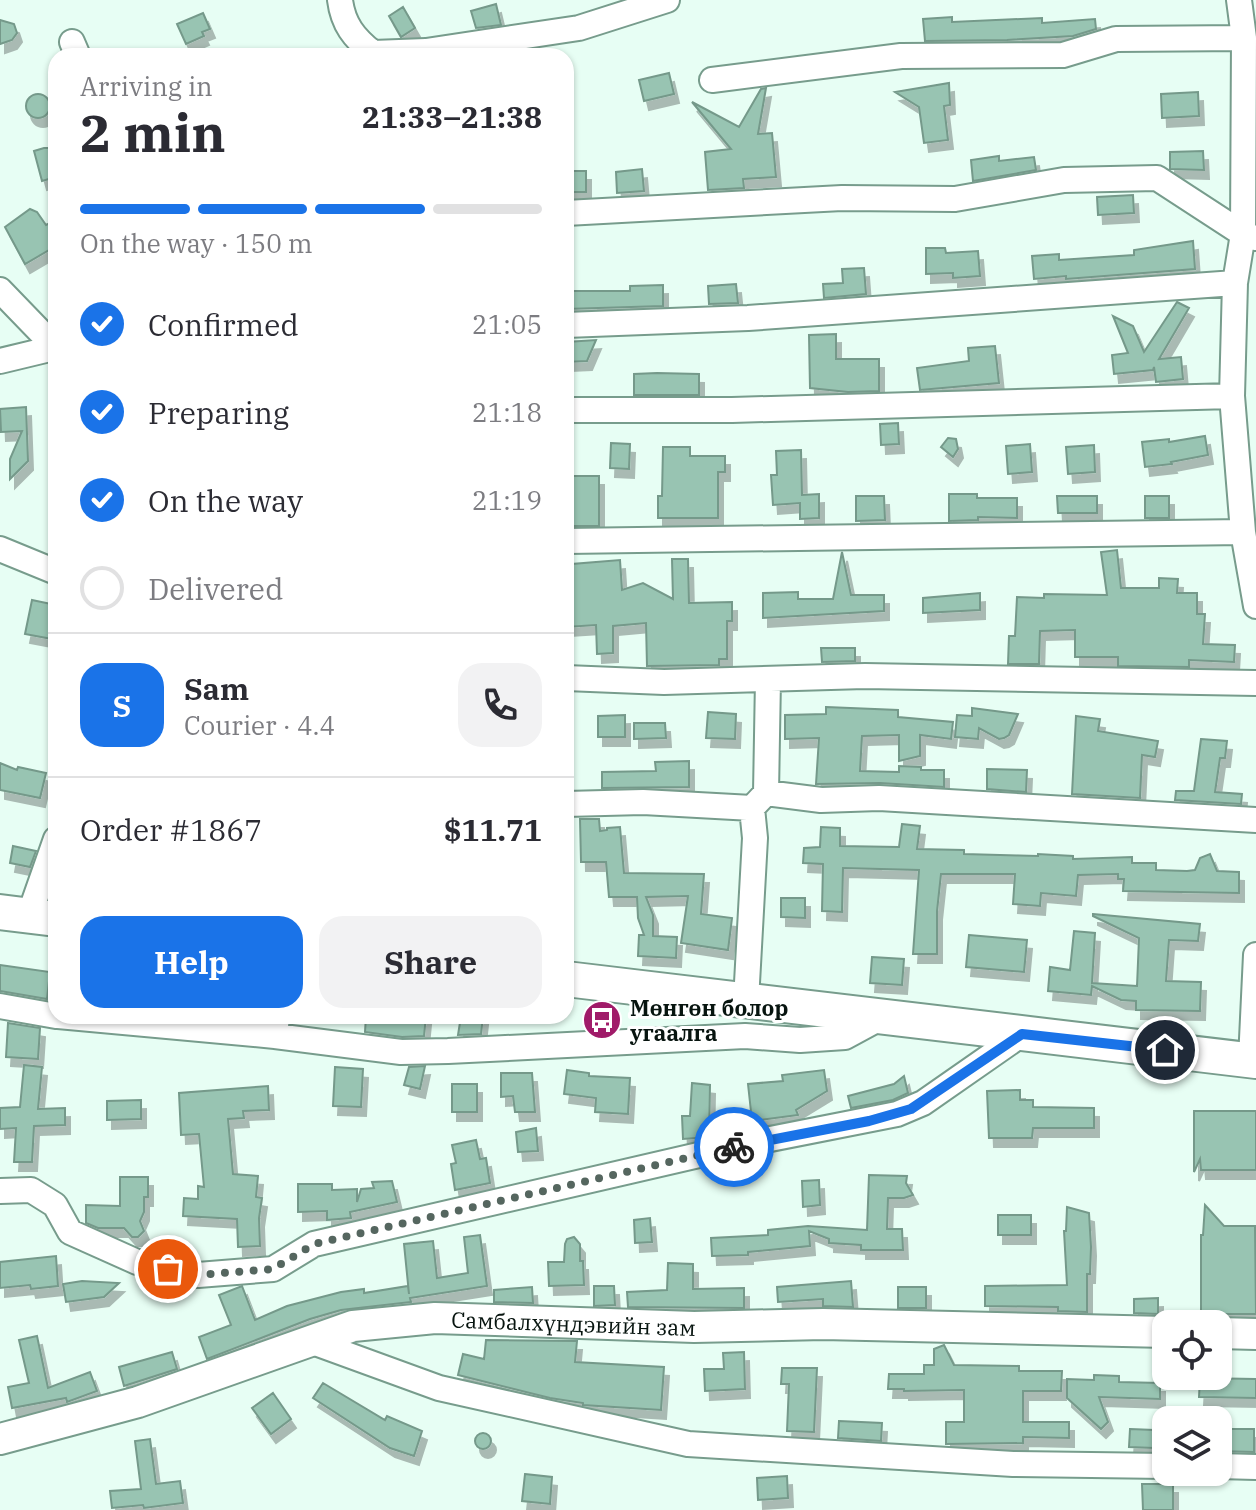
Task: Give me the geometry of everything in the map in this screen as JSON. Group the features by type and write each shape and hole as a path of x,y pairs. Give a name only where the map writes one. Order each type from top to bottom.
{"main road":[{"path":"574,980 1254,1060"}],"street":[{"path":"340,0 341,12 353,37 367,48"},
{"path":"446,48 579,28 667,0"},
{"path":"1239,0 1244,38 1249,236 1235,283 1232,396 1245,426 1243,532 1253,571 1256,606"},
{"path":"712,80 901,56 1063,55 1116,39 1244,38"},
{"path":"574,213 842,198 955,199 1064,180 1157,178 1249,236"},
{"path":"574,325 748,318 1235,283"},
{"path":"0,290 48,341"},
{"path":"0,361 48,350"},
{"path":"574,410 732,410 1232,396"},
{"path":"574,541 1243,532"},
{"path":"0,549 48,569"},
{"path":"574,678 664,682 865,676 1256,683"},
{"path":"746,1001 768,679"},
{"path":"574,804 879,798 1256,820"},
{"path":"28,916 48,861"},
{"path":"1254,1060 1256,955"},
{"path":"0,1006 48,1014"},
{"path":"232,1024 276,1026 401,1052 745,1036 800,1040 845,1037 882,1017"},
{"path":"0,1191 31,1190 55,1205 70,1232 137,1262 198,1275 273,1269 314,1244 755,1142 897,1114 923,1103 1022,1034"},
{"name":"Самбалхүндэвийн зам","path":"0,1439 138,1402 353,1326 435,1318 694,1327 823,1324 1152,1332"},
{"path":"1232,1333 1256,1334"},
{"path":"310,1341 439,1388 688,1444 1013,1464 1152,1466"},
{"path":"1232,1466 1256,1467"}],"building":[{"path":"496,4 501,25 476,28 471,11"},
{"path":"403,7 415,28 401,37 389,16"},
{"path":"203,13 210,29 202,32 204,36 186,44 177,24"},
{"path":"952,17 952,22 1042,18 1042,23 1095,19 1096,29 1073,36 925,41 923,19"},
{"path":"0,20 14,24 17,33 12,40 0,44"},
{"path":"669,73 674,94 644,101 639,80"},
{"path":"949,83 950,105 944,106 948,140 924,143 919,107 895,92"},
{"path":"766,88 758,134 772,133 776,177 743,179 744,188 708,190 705,152 731,149 692,102 739,127 761,89"},
{"path":"1198,92 1199,116 1162,118 1161,94"},
{"path":"33,95 46,98 48,112 43,117 33,117 27,111 27,101"},
{"path":"48,148 48,179 42,181 34,151"},
{"path":"1203,151 1204,170 1170,169 1170,152"},
{"path":"999,156 999,161 1034,157 1036,170 973,181 971,160"},
{"path":"642,169 644,191 617,193 616,172"},
{"path":"574,171 586,171 586,192 574,192"},
{"path":"1133,195 1134,213 1098,215 1097,197"},
{"path":"30,209 37,212 48,224 48,251 25,264 5,227"},
{"path":"1193,241 1195,269 1034,279 1032,256 1059,254 1059,260 1134,255 1134,250"},
{"path":"926,248 945,248 946,253 978,251 980,276 953,278 953,273 926,274"},
{"path":"864,268 866,294 824,298 823,284 843,283 842,269"},
{"path":"736,284 738,303 709,304 708,286"},
{"path":"663,285 663,306 574,309 574,291 630,291 630,286"},
{"path":"1177,302 1189,308 1159,359 1181,357 1183,379 1156,382 1154,367 1153,370 1114,374 1112,355 1128,353 1113,316 1133,326 1144,352"},
{"path":"836,334 836,359 879,359 879,391 810,388 809,335"},
{"path":"596,340 587,361 574,362 574,341"},
{"path":"995,346 999,383 920,390 917,368 969,361 968,348"},
{"path":"634,374 699,374 699,395 634,395"},
{"path":"26,407 28,461 10,479 10,459 22,431 1,432 0,409"},
{"path":"898,423 899,444 881,445 880,424"},
{"path":"1205,436 1208,455 1145,467 1142,442 1169,439 1169,442"},
{"path":"948,438 956,439 958,449 953,457 941,447"},
{"path":"611,443 630,444 629,469 610,468"},
{"path":"1030,444 1032,472 1008,474 1006,446"},
{"path":"1094,445 1095,472 1068,474 1066,447"},
{"path":"663,447 690,447 690,456 725,456 725,472 718,472 718,518 658,518 658,496 662,496"},
{"path":"801,450 802,495 819,494 819,518 800,519 800,503 773,505 771,475 777,475 776,451"},
{"path":"574,476 599,476 599,526 574,526"},
{"path":"949,494 1017,498 1017,518 978,517 978,520 949,521"},
{"path":"856,496 884,496 885,520 856,521"},
{"path":"1057,496 1097,496 1097,513 1058,513"},
{"path":"1145,496 1169,496 1169,518 1145,518"},
{"path":"1117,550 1121,588 1159,588 1159,578 1178,579 1177,593 1197,593 1197,614 1205,614 1203,644 1235,645 1234,662 1189,660 1189,667 1118,666 1118,657 1075,657 1075,630 1040,631 1039,664 1008,664 1009,636 1015,636 1017,597 1107,595 1101,552"},
{"path":"842,552 851,595 884,595 884,611 763,618 763,593 798,592 798,599 833,599"},
{"path":"672,559 688,559 689,603 732,602 732,621 727,621 727,659 719,659 719,665 647,666 646,623 613,626 613,653 597,654 596,625 574,626 574,564 620,560 622,590 643,583 673,599"},
{"path":"980,593 980,610 923,613 923,598"},
{"path":"32,600 48,603 48,638 25,634"},
{"path":"821,648 855,648 855,661 822,662"},
{"path":"826,707 898,710 898,717 953,722 951,739 920,735 920,756 899,761 899,735 862,736 860,771 899,772 899,766 944,770 944,787 880,783 816,784 819,738 785,739 785,715 826,714"},
{"path":"972,708 1018,714 1009,735 1004,738 999,739 979,728 978,739 955,737 957,715 972,716"},
{"path":"708,712 736,714 735,739 706,738"},
{"path":"625,715 625,737 598,737 598,716"},
{"path":"1076,716 1100,719 1098,731 1158,741 1155,757 1142,755 1140,798 1072,794"},
{"path":"634,723 665,723 666,738 634,739"},
{"path":"1201,739 1227,741 1225,758 1220,758 1215,792 1242,794 1241,804 1175,800 1176,791 1194,791"},
{"path":"689,761 689,787 602,788 602,772 656,771 655,762"},
{"path":"0,763 17,770 18,767 46,773 40,798 0,790"},
{"path":"987,769 1027,770 1026,792 987,789"},
{"path":"580,819 599,819 600,831 620,827 624,873 704,874 701,914 732,918 728,950 681,943 688,896 646,897 653,915 653,936 677,937 676,958 638,956 639,935 644,935 638,918 637,897 609,897 606,862 581,862"},
{"path":"902,824 920,826 917,849 964,850 964,854 1038,854 1073,856 1073,859 1132,857 1132,863 1156,863 1156,870 1187,871 1195,870 1200,858 1210,854 1217,871 1239,872 1239,893 1123,891 1124,879 1118,879 1118,874 1078,875 1076,896 1041,893 1040,906 1013,904 1015,874 941,874 937,954 913,954 919,870 843,868 842,912 822,911 823,864 803,863 804,848 820,847 821,827 840,828 840,846 899,847"},
{"path":"13,846 36,851 30,867 10,863"},
{"path":"781,898 805,898 805,918 781,917"},
{"path":"1093,914 1200,924 1198,941 1169,940 1166,981 1201,982 1200,1011 1136,1010 1136,1001 1121,1000 1092,986 1091,995 1048,991 1050,967 1070,970 1074,931 1095,933 1092,983 1137,986 1139,938"},
{"path":"969,935 1027,940 1024,972 966,967"},
{"path":"872,957 904,959 902,985 870,983"},
{"path":"0,965 48,972 47,999 0,991"},
{"path":"8,1023 40,1028 38,1059 6,1057"},
{"path":"366,1024 425,1024 424,1036 402,1037 365,1032"},
{"path":"460,1024 482,1024 481,1034 458,1035"},
{"path":"24,1065 42,1067 38,1109 65,1108 65,1125 34,1126 32,1162 14,1162 16,1128 0,1129 0,1108 20,1107"},
{"path":"425,1066 420,1089 404,1085 409,1067"},
{"path":"335,1067 363,1069 361,1107 333,1106"},
{"path":"567,1070 589,1073 589,1076 630,1078 628,1114 595,1112 596,1098 564,1094"},
{"path":"824,1070 827,1091 796,1110 798,1115 752,1121 748,1084 783,1081 782,1075"},
{"path":"501,1073 532,1073 535,1112 515,1112 513,1096 501,1097"},
{"path":"904,1076 908,1093 893,1100 851,1108 848,1096 894,1084"},
{"path":"692,1083 710,1085 709,1137 683,1139 682,1116 690,1116"},
{"path":"452,1084 477,1084 477,1112 452,1112"},
{"path":"268,1086 269,1110 243,1111 244,1118 228,1119 233,1174 258,1176 256,1197 262,1198 260,1246 238,1247 237,1219 183,1216 184,1198 198,1199 198,1186 204,1187 199,1134 181,1135 179,1093"},
{"path":"1020,1090 1020,1100 1033,1100 1033,1107 1094,1108 1094,1128 1033,1128 1032,1138 989,1138 987,1091"},
{"path":"141,1100 141,1119 107,1120 107,1101"},
{"path":"1194,1111 1256,1111 1256,1170 1201,1170 1200,1159 1194,1172"},
{"path":"536,1128 538,1151 518,1152 516,1132"},
{"path":"476,1140 480,1159 486,1158 490,1183 455,1190 451,1164 456,1163 452,1145"},
{"path":"869,1175 907,1176 906,1183 913,1195 888,1198 887,1229 902,1229 903,1250 861,1250 861,1245 829,1243 829,1239 809,1231 810,1246 748,1252 748,1255 712,1256 711,1238 768,1235 768,1230 808,1226 867,1230"},
{"path":"120,1177 148,1177 148,1197 144,1197 144,1212 140,1221 144,1231 138,1237 132,1237 124,1228 98,1228 86,1223 86,1205 120,1206"},
{"path":"819,1180 820,1205 803,1207 802,1181"},
{"path":"392,1181 397,1202 350,1212 351,1218 327,1220 327,1211 298,1212 298,1184 332,1184 332,1190 357,1189 357,1202 361,1189 374,1188 372,1182"},
{"path":"1205,1205 1224,1226 1255,1226 1256,1314 1201,1310"},
{"path":"1067,1207 1089,1213 1091,1247 1087,1312 1058,1311 1058,1307 985,1306 985,1286 1067,1285 1064,1231"},
{"path":"998,1215 1031,1215 1031,1235 998,1235"},
{"path":"650,1218 652,1242 635,1243 634,1220"},
{"path":"480,1235 487,1286 410,1298 411,1302 341,1310 207,1359 199,1337 231,1325 219,1295 242,1286 255,1320 287,1306 341,1292 364,1289 364,1293 408,1286 409,1294 404,1244 433,1241 437,1278 468,1273 464,1237"},
{"path":"574,1237 580,1244 584,1285 549,1286 548,1262 564,1262 567,1239"},
{"path":"56,1256 58,1286 0,1288 0,1262"},
{"path":"668,1263 693,1264 693,1289 744,1288 744,1308 628,1307 627,1292 667,1290"},
{"path":"82,1281 119,1283 104,1297 66,1302 63,1284"},
{"path":"851,1281 853,1307 823,1306 823,1299 778,1302 777,1287"},
{"path":"594,1286 614,1286 615,1305 594,1306"},
{"path":"532,1287 533,1303 494,1302 494,1290"},
{"path":"898,1287 926,1287 926,1308 898,1308"},
{"path":"1158,1298 1158,1310 1152,1310 1152,1314 1134,1313 1134,1299"},
{"path":"37,1336 48,1388 90,1372 97,1391 67,1402 66,1398 12,1408 8,1387 29,1383 19,1340"},
{"path":"486,1340 577,1341 575,1362 664,1367 661,1410 583,1405 458,1375 463,1354 484,1359"},
{"path":"944,1345 954,1365 1019,1366 1019,1371 1062,1371 1061,1391 1023,1391 1023,1422 1069,1422 1069,1438 1023,1437 1023,1443 946,1444 946,1422 964,1422 964,1390 888,1389 889,1374 924,1374 924,1365 934,1365 934,1349"},
{"path":"172,1352 177,1369 124,1386 119,1367"},
{"path":"744,1352 745,1389 705,1391 704,1369 724,1369 723,1353"},
{"path":"782,1368 817,1368 814,1432 787,1431 789,1384 781,1384"},
{"path":"1094,1375 1119,1376 1119,1382 1152,1383 1152,1390 1160,1390 1160,1399 1099,1397 1108,1422 1101,1429 1067,1398 1067,1379 1094,1380"},
{"path":"1232,1379 1256,1379 1256,1398 1199,1397 1199,1390 1232,1390"},
{"path":"323,1383 385,1420 387,1416 422,1431 414,1456 390,1448 313,1398"},
{"path":"273,1393 291,1419 271,1434 252,1408"},
{"path":"839,1421 882,1423 881,1441 838,1438"},
{"path":"1130,1429 1152,1430 1152,1448 1129,1447"},
{"path":"1232,1429 1254,1429 1254,1452 1232,1451"},
{"path":"483,1433 489,1435 489,1447 483,1449 477,1447 475,1441 477,1435"},
{"path":"150,1439 156,1484 180,1481 183,1503 112,1508 110,1491 141,1489 135,1441"},
{"path":"525,1474 552,1477 550,1504 522,1501"},
{"path":"787,1476 788,1498 758,1500 757,1478"},
{"path":"1142,1484 1173,1486 1173,1510 1143,1510"}],"way so far":[{"path":"168,1269 198,1275 273,1269 314,1244 734,1147"}],"place":[{"name":"Мөнгөн болор угаалга","path":"602,1020"}],"route":[{"path":"734,1147 869,1121 911,1109 1022,1034 1165,1050"}]}
